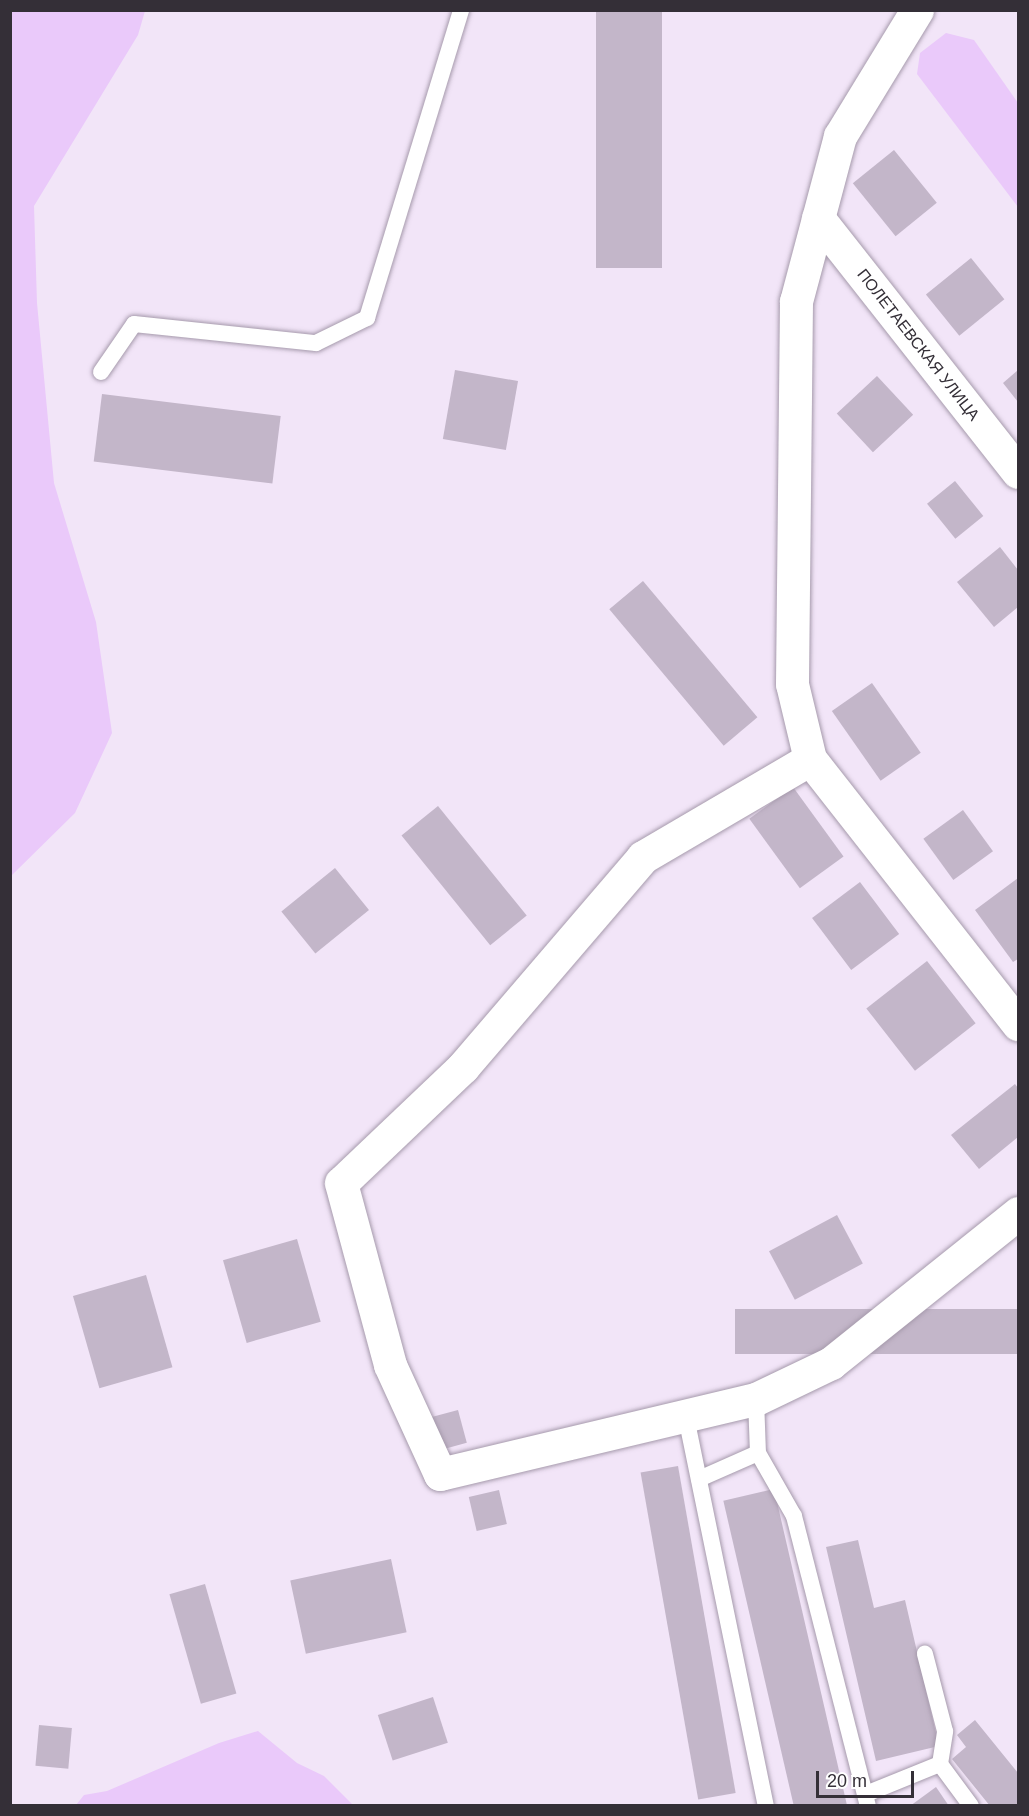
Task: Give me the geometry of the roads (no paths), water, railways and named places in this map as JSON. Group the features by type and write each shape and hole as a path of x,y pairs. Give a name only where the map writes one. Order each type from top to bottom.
{"street":[{"path":"917,10 840,136 796,301 792,684 810,759 1018,1024"},
{"name":"ПОЛЕТАЕВСКАЯ УЛИЦА","path":"818,218 1018,472"},
{"path":"810,759 643,857 463,1067 341,1183 390,1365 440,1474 686,1417 756,1399 831,1363 1018,1213"}],"lane":[{"path":"101,372 134,324 316,343 367,318 461,10"},
{"path":"756,1399 758,1453 794,1515 867,1800 940,1764"},
{"path":"686,1417 766,1806"},
{"path":"699,1479 758,1453"},
{"path":"925,1654 945,1731 940,1764 971,1806"}]}
